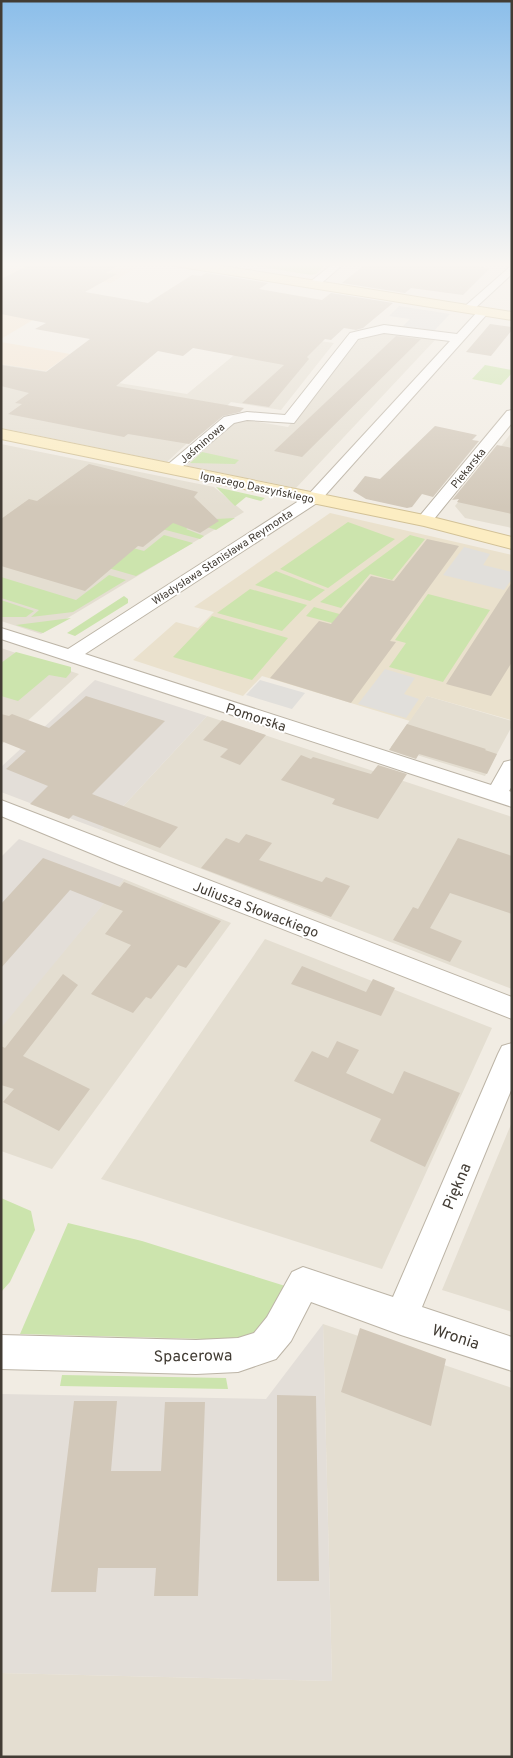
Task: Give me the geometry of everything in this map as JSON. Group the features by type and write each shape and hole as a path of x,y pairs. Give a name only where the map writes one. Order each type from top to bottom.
{"street":[{"name":"Jaśminowa","path":"171,469 229,420 247,416 289,420 348,344"},
{"name":"Władysława Stanisława Reymonta","path":"69,656 314,498 454,344"},
{"name":"Piekarska","path":"424,522 512,414"},
{"name":"Ignacego Daszyńskiego","path":"1,434 314,498 512,543"},
{"name":"Pomorska","path":"1,633 504,798"},
{"path":"504,798 512,767"},
{"name":"Juliusza Słowackiego","path":"1,807 512,1008"},
{"name":"Piękna","path":"401,1318 512,1054"},
{"name":"Spacerowa","path":"1,1352 196,1357 238,1355 264,1346 279,1329 303,1283 401,1318"},
{"name":"Wronia","path":"401,1318 512,1354"}],"shaded area":[{"path":"1,344 13,344 70,354 46,371 1,364"},
{"path":"248,344 333,344 281,410 231,402 167,462 1,428 1,364 187,394"},
{"path":"354,344 431,344 296,488 186,466 236,422 246,420 288,427"},
{"path":"512,432 512,528 465,518 455,506"},
{"path":"1,444 214,487 244,512 41,634 1,621"},
{"path":"330,513 512,555 511,720 427,696 410,721 262,676 243,696 133,660 176,622 198,628 214,612 194,607"},
{"path":"464,547 490,554 483,565 512,572 512,579 504,590 443,575"},
{"path":"1,648 79,674 1,745"},
{"path":"385,669 415,678 404,694 419,699 406,718 358,704"},
{"path":"95,680 207,716 101,830 1,792 1,767"},
{"path":"260,680 305,693 292,709 246,695"},
{"path":"427,696 512,721 512,726 485,776 391,747"},
{"path":"207,716 512,817 512,989 101,830"},
{"path":"19,839 124,879 1,1028 1,857"},
{"path":"124,879 231,923 52,1169 1,1151 1,1026"},
{"path":"265,939 492,1028 382,1269 101,1179"},
{"path":"512,1122 512,1312 442,1290"},
{"path":"323,1324 512,1388 512,1757 1,1757 1,1673 332,1681"},
{"path":"323,1324 332,1681 1,1673 1,1394 266,1399"}],"green space":[{"path":"485,365 512,370 512,373 501,385 472,379"},
{"path":"202,452 239,460 235,464 190,463"},
{"path":"216,487 265,498 261,501 246,497 235,506"},
{"path":"13,515 144,551 164,535 193,543 136,576 1,537"},
{"path":"235,518 216,530 196,523 186,529 204,536 200,539 139,523"},
{"path":"348,522 395,539 328,588 280,569"},
{"path":"410,535 425,539 392,580 370,574 341,608 320,602"},
{"path":"276,571 325,590 310,601 255,585"},
{"path":"109,575 126,580 73,612 31,617 39,610 1,598 1,577 76,600"},
{"path":"250,589 307,605 282,631 217,613"},
{"path":"428,594 490,610 443,682 389,667 406,643 395,640"},
{"path":"124,596 128,599 128,603 75,636 67,633"},
{"path":"1,600 34,611 26,617 2,617"},
{"path":"314,607 365,621 358,630 306,616"},
{"path":"212,616 288,638 252,680 173,657"},
{"path":"71,618 43,633 16,625"},
{"path":"16,652 71,667 71,672 66,678 49,675 18,701 1,696 1,663"},
{"path":"1,1198 31,1211 35,1230 10,1282 1,1292"},
{"path":"68,1223 142,1241 298,1290 268,1329 241,1340 20,1334"},
{"path":"62,1375 226,1378 228,1389 60,1386"}],"building":[{"path":"83,344 320,344 307,357 309,359 269,407 242,403 284,365 193,348 183,356 158,351 116,386 244,408 240,412 223,416 189,444 128,434 124,437 8,414 22,404 15,403 29,393 1,386 1,365 46,372"},
{"path":"387,344 416,344 302,457 274,451"},
{"path":"473,344 501,344 491,356 466,352"},
{"path":"435,426 477,435 472,440 479,441 433,497 422,494 412,507 407,508 366,499 353,491 365,476 380,479"},
{"path":"497,445 512,448 512,514 457,502 459,499 452,500"},
{"path":"89,464 198,492 194,497 219,521 200,533 173,523 143,547 138,546 85,591 1,566 1,519 29,499 37,501"},
{"path":"427,539 459,546 390,641 396,642 351,703 270,678 319,621 331,624 371,576 394,581"},
{"path":"512,582 512,662 491,696 446,684"},
{"path":"86,696 165,721 92,794 178,827 160,848 73,815 69,819 30,804 48,786 6,769 26,751 1,741 1,714 9,716 12,714 49,728"},
{"path":"222,720 266,735 240,765 220,757 228,749 203,740"},
{"path":"407,724 497,754 487,774 419,754 416,759 389,750"},
{"path":"301,755 371,774 378,765 407,774 378,819 332,804 335,799 281,780"},
{"path":"246,834 272,843 259,860 322,882 326,877 350,886 331,917 201,868 226,838 239,843"},
{"path":"458,838 512,856 512,914 450,893 430,928 462,941 450,962 393,940 413,907 418,909"},
{"path":"43,858 120,887 124,882 221,921 186,968 178,965 151,999 146,997 133,1013 91,994 131,945 105,934 123,911 70,890 1,968 1,904"},
{"path":"302,966 366,992 373,979 395,988 381,1016 291,984"},
{"path":"63,974 78,985 23,1056 90,1089 59,1131 3,1102 14,1089 1,1085 1,1046 5,1048"},
{"path":"337,1041 359,1050 346,1073 393,1094 404,1071 460,1093 425,1167 370,1141 381,1119 294,1081 312,1051 328,1058"},
{"path":"360,1328 446,1359 431,1426 341,1392"},
{"path":"277,1395 316,1396 319,1581 277,1581"},
{"path":"74,1401 117,1401 111,1471 161,1471 165,1402 205,1402 198,1596 154,1596 156,1568 98,1568 96,1592 51,1592"}]}
